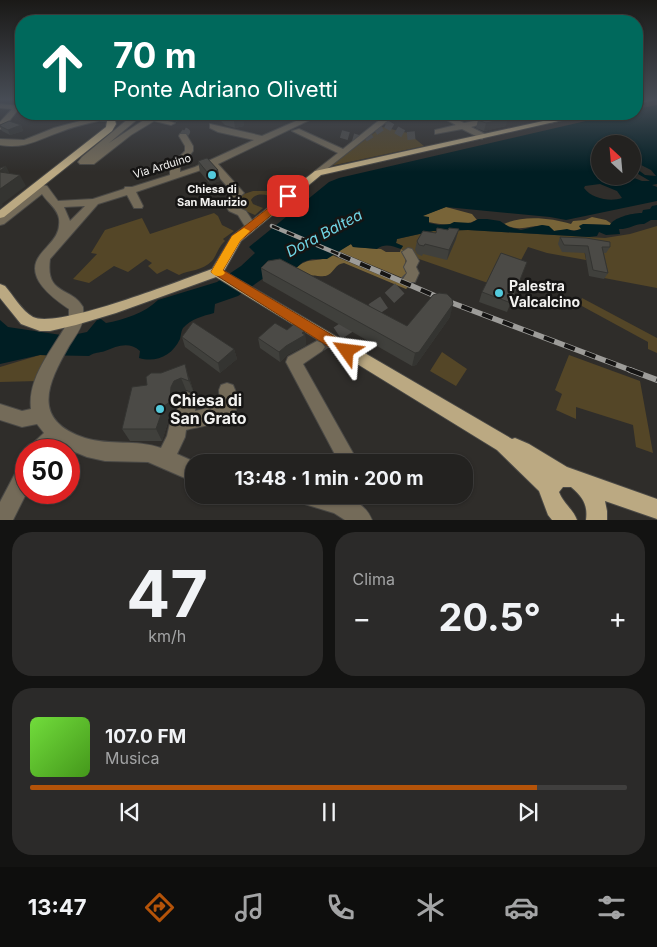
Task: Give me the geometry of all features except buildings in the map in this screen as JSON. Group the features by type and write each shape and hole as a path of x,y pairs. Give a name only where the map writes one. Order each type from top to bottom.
{"main road":[{"path":"0,215 39,188 110,129 112,124"},
{"path":"0,289 26,320 40,325 74,324 220,273 236,239 318,173 535,124"},
{"path":"220,273 504,444 559,494 657,509"},
{"path":"559,494 557,511 567,520"},
{"path":"559,494 595,499 598,507 596,520"}],"street":[{"path":"0,142 24,144 33,142 55,130 71,124"},
{"path":"128,124 83,162 91,162 128,133 143,124"},
{"name":"Via Arduino","path":"94,202 212,163 262,139 300,124"},
{"path":"318,173 379,124"},
{"path":"460,124 482,136"},
{"path":"454,143 438,132 470,124"},
{"path":"213,126 221,130 262,139"},
{"path":"292,129 343,152"},
{"path":"175,176 175,167 189,151 189,146 184,136"},
{"path":"212,163 239,193 228,201 233,209 242,213 250,226"},
{"path":"0,222 39,188 58,204 64,213 66,226 63,235"},
{"path":"129,189 138,206"},
{"path":"58,204 94,202"},
{"path":"94,202 63,235 43,263 44,280 52,290 76,307 74,324 45,377 38,398 40,415 56,434 72,442 99,451 134,451 165,459 185,468"},
{"path":"408,252 413,261 410,267 413,272 410,278"},
{"path":"317,347 294,362 345,454"},
{"path":"165,459 176,437 177,425 222,413 229,409 228,390"},
{"path":"186,422 187,400"},
{"path":"0,412 22,419 40,415"},
{"path":"51,439 56,434"},
{"path":"1,520 15,494"},
{"path":"344,504 362,520"}],"shaded area":[{"path":"382,127 408,133 424,146 330,166"},
{"path":"253,191 268,191 280,195 276,198 262,194 253,197 251,200 253,204 263,208 255,215 236,207 232,202 244,194"},
{"path":"446,207 472,214 477,220 463,224 447,225 416,218"},
{"path":"214,213 218,216 222,225 234,231 223,239 225,241 214,259 200,269 179,275 167,269 157,274 148,266 152,263 146,259 128,272 114,266 89,283 73,279 97,254 91,253 105,230 142,218 150,234"},
{"path":"592,217 606,220 612,224 583,224 581,229 578,230 554,231 544,226 518,228 504,224 520,219 537,218 571,224 573,221"},
{"path":"657,226 657,288 604,278 583,245 586,260 547,253 528,247 518,266 488,283 419,259 401,249 403,246 396,243 397,239 433,231 468,230 605,238 630,234"},
{"path":"351,244 353,247 381,249 386,252 400,252 401,249 406,252 405,272 408,272 405,279 338,251"},
{"path":"332,255 408,287 406,289 344,263 324,276 308,276 295,269 305,262 327,258"},
{"path":"582,298 657,338 657,353 648,349 648,342 580,305"},
{"path":"442,352 467,369 456,386 430,371"},
{"path":"40,355 54,356 38,381 0,382 0,367"},
{"path":"569,355 640,381 653,453 636,447 633,425 576,407 576,419 556,410 562,394 555,390"}],"water":[{"name":"Dora Baltea","path":"572,124 657,124 657,184 652,185 657,187 657,201 566,220 446,207 423,216 429,217 429,223 439,225 454,222 471,223 478,219 487,219 500,221 509,227 521,230 542,225 549,226 554,231 567,229 574,231 581,229 579,226 583,224 610,225 619,218 642,213 643,210 657,205 657,220 619,229 620,234 606,235 599,232 597,236 589,237 468,230 433,231 397,239 396,243 403,246 401,249 389,246 377,249 353,247 351,244 327,259 312,259 303,262 295,269 271,273 238,296 215,304 214,313 197,318 182,329 177,345 163,357 151,360 139,358 140,351 132,346 123,345 89,356 40,355 0,364 0,320 8,327 68,336 87,332 97,320 101,319 106,323 126,318 147,309 158,300 217,282 241,266 255,253 249,247 329,182 339,178"}],"tunnel":[{"path":"341,134 362,140 386,124"},
{"path":"386,124 407,136 418,135"},
{"path":"183,136 186,132 184,131"},
{"path":"320,345 386,301 410,279"}],"railway":[{"path":"272,226 343,256"},
{"path":"340,255 447,301 633,371"},
{"path":"630,370 657,380"}],"slow traffic":[{"path":"219,273 216,272 236,239 244,231"}],"place":[{"name":"Chiesa di San Maurizio","path":"212,175"},
{"name":"Palestra Valcalcino","path":"499,293"},
{"name":"Chiesa di San Grato","path":"160,409"}],"route":[{"path":"288,196 236,239 216,272 347,351"}]}
